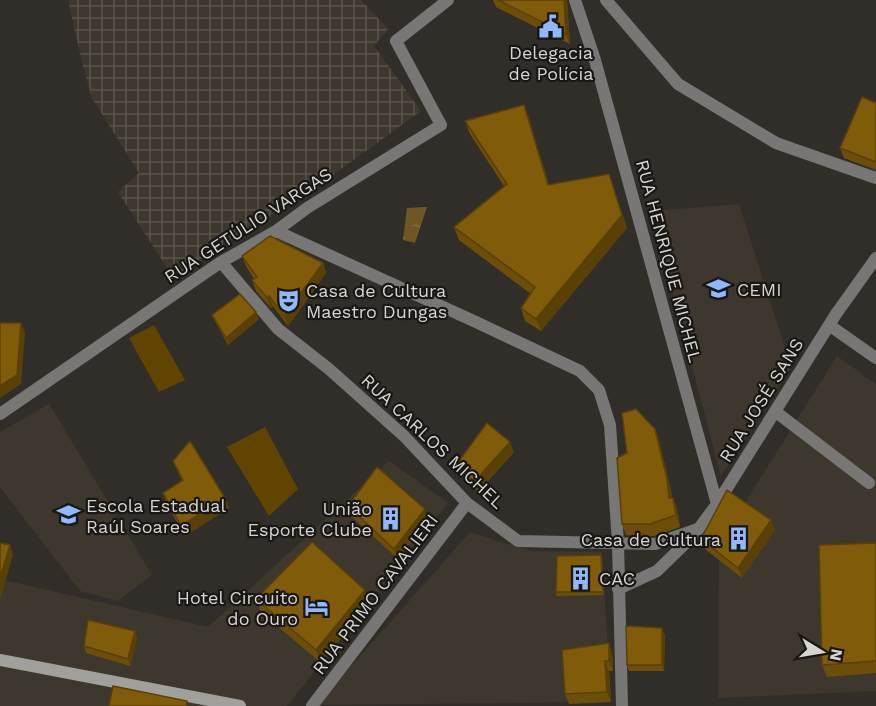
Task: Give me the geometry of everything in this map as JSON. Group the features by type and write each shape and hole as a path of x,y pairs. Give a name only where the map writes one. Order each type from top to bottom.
{"main road":[{"path":"0,660 220,704 240,706"}],"street":[{"name":"RUA GETÚLIO VARGAS","path":"0,414 221,262 276,231 307,208 441,124 396,41 448,0"},
{"name":"RUA HENRIQUE MICHEL","path":"575,0 595,60 717,504"},
{"path":"606,0 678,84 777,143 876,178"},
{"path":"276,231 580,371 599,390 610,425 618,543 622,706"},
{"name":"RUA JOSÉ SANS","path":"717,504 833,319 876,258"},
{"name":"RUA CARLOS MICHEL","path":"221,262 278,329 329,369 404,436 467,503 518,541 654,544 700,529"},
{"path":"833,319 876,358"},
{"path":"776,412 869,483"},
{"name":"RUA PRIMO CAVALIERI","path":"312,706 467,503"},
{"path":"618,589 657,571 700,529 717,504"}],"shaded area":[{"path":"68,0 361,0 388,29 374,46 421,111 319,185 173,277 118,192 139,173 92,98"},
{"name":"CEMI","path":"739,204 791,367 721,476 651,211"},
{"path":"154,325 185,380 159,392 129,338"},
{"path":"837,356 876,384 876,691 718,698 719,544"},
{"name":"Escola Estadual Raúl Soares","path":"49,404 152,575 117,601 80,591 0,487 0,432"},
{"path":"265,427 298,489 269,516 227,447"},
{"path":"389,461 448,503 287,706 0,706 0,579 208,627"},
{"path":"470,532 531,551 602,552 611,702 317,705"}],"water":[{"path":"427,207 415,243 403,240 407,208"}],"building":[{"name":"Delegacia de Polícia","path":"498,0 564,0 566,34"},
{"path":"862,97 876,103 876,162 840,148"},
{"path":"524,105 548,185 609,174 622,215 536,319 521,308 535,287 454,227 507,184 465,121"},
{"name":"Casa de Cultura Maestro Dungas","path":"270,236 323,263 284,316 269,296 267,298 252,280 257,277 242,256"},
{"path":"240,294 256,312 226,338 212,315"},
{"path":"0,323 21,323 17,375 0,386"},
{"path":"636,409 655,429 667,479 669,498 673,498 676,515 650,524 622,524 617,458 627,453 622,413"},
{"path":"487,423 510,442 474,482 456,465"},
{"path":"190,441 225,498 181,526 163,493 183,480 173,461"},
{"name":"União Esporte Clube","path":"377,467 425,509 394,549 348,506"},
{"name":"Casa de Cultura","path":"727,490 771,520 738,568 701,539"},
{"name":"Hotel Circuito do Ouro","path":"312,542 365,590 316,650 256,599"},
{"path":"0,543 10,545 0,578"},
{"path":"876,543 876,661 822,665 819,545"},
{"name":"CAC","path":"601,555 603,592 556,592 557,556"},
{"path":"88,620 135,631 128,659 84,646"},
{"path":"626,626 662,628 662,665 627,665"},
{"path":"609,643 609,661 605,661 607,692 565,694 562,650"},
{"path":"113,686 187,701 186,706 109,706"}],"place":[{"name":"Delegacia de Polícia","path":"551,26"},
{"name":"CEMI","path":"719,289"},
{"name":"Casa de Cultura Maestro Dungas","path":"288,300"},
{"name":"Escola Estadual Raúl Soares","path":"68,515"},
{"name":"União Esporte Clube","path":"390,518"},
{"name":"Casa de Cultura","path":"739,539"},
{"name":"CAC","path":"581,578"},
{"name":"Hotel Circuito do Ouro","path":"316,607"}]}
